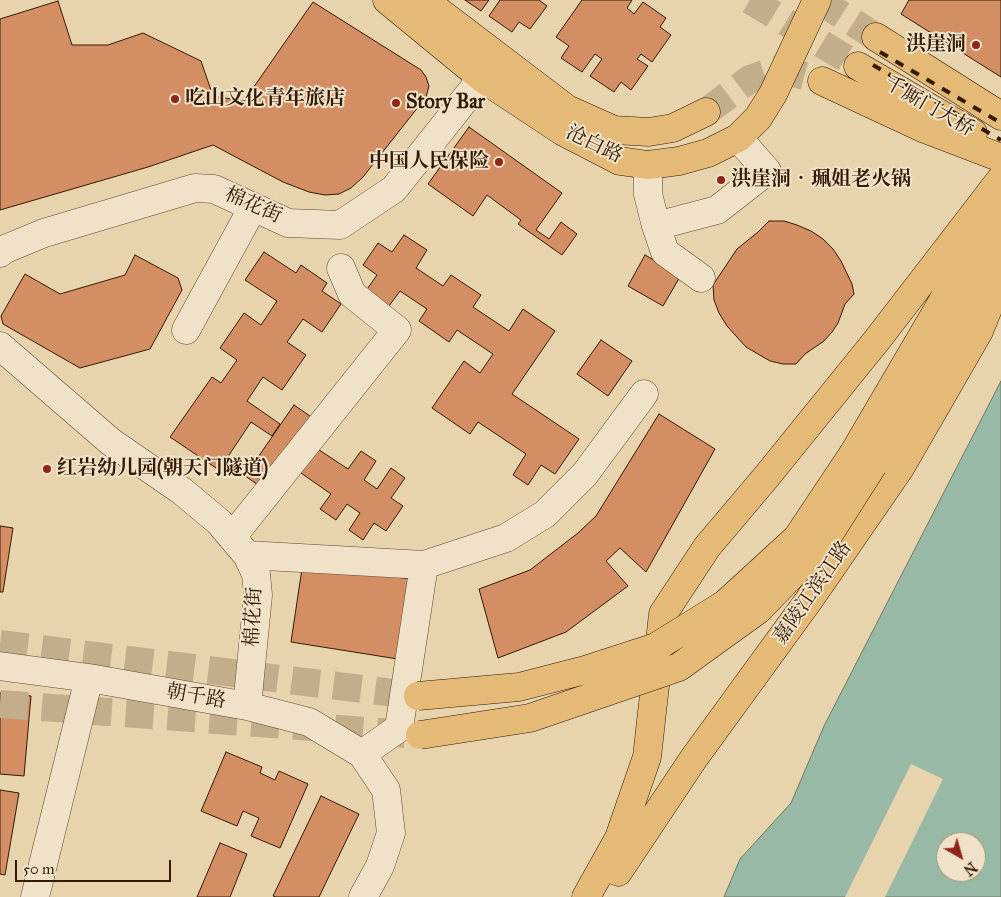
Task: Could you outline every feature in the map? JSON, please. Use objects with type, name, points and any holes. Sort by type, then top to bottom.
[{"type":"main road","name":"沧白路","points":[[387,0],[482,78],[562,131],[620,161],[648,165],[679,161],[708,153],[738,138],[758,118],[773,94],[817,0]]},
{"type":"main road","points":[[421,0],[433,7],[567,110],[614,130],[649,132],[673,128],[706,112]]},
{"type":"main road","name":"千厮门大桥","points":[[876,37],[1001,116]]},
{"type":"main road","name":"千厮门大桥","points":[[858,66],[1001,149]]},
{"type":"main road","points":[[822,81],[925,129],[1001,158]]},
{"type":"main road","points":[[586,897],[619,838],[647,757],[663,614],[707,547],[877,340],[1001,179]]},
{"type":"main road","points":[[418,696],[519,687],[585,670],[656,646],[725,604],[796,538],[853,454],[1001,202]]},
{"type":"main road","name":"嘉陵江滨江路","points":[[420,735],[530,718],[679,667],[758,610],[824,542],[873,465],[1001,242]]},
{"type":"main road","name":"嘉陵江滨江路","points":[[604,897],[621,867],[694,758],[809,600],[900,468],[979,331],[1001,276]]},
{"type":"main road","points":[[647,757],[664,772],[694,758]]},
{"type":"street","name":"棉花街","points":[[0,253],[3,250],[44,234],[195,188],[214,189],[288,223],[340,226],[394,189],[482,78]]},
{"type":"street","points":[[656,226],[717,210],[767,170],[748,152],[738,138]]},
{"type":"street","points":[[648,165],[648,194],[665,252],[701,278]]},
{"type":"street","points":[[186,330],[253,207]]},
{"type":"street","points":[[239,546],[397,330],[352,294],[341,268]]},
{"type":"street","name":"棉花街","points":[[0,346],[111,442],[182,491],[219,522],[239,546],[256,574],[258,595],[247,706]]},
{"type":"street","points":[[239,546],[424,565],[506,538],[545,514],[585,474],[644,394]]},
{"type":"street","points":[[362,754],[399,728],[424,565]]},
{"type":"street","name":"朝千路","points":[[0,666],[89,678],[247,706],[308,722],[362,754],[386,790],[390,833],[380,866],[363,897]]},
{"type":"street","points":[[35,897],[89,678]]},
{"type":"shaded area","points":[[1001,381],[1001,897],[724,897],[740,859],[791,803],[824,726]]},
{"type":"pier","points":[[911,764],[943,779],[885,897],[845,897]]},
{"type":"building","points":[[465,0],[489,0],[481,11]]},
{"type":"building","points":[[500,0],[539,0],[547,6],[530,29],[519,22],[512,32],[489,16]]},
{"type":"building","points":[[582,0],[632,0],[627,8],[634,14],[643,2],[666,18],[660,27],[671,35],[652,62],[641,54],[637,59],[648,66],[631,90],[621,82],[614,92],[590,76],[602,59],[595,54],[582,72],[561,58],[569,46],[556,37]]},
{"type":"building","name":"洪崖洞","points":[[909,0],[1001,0],[1001,77],[901,14]]},
{"type":"building","points":[[58,1],[72,45],[108,45],[143,33],[201,61],[213,96],[244,101],[313,2],[421,70],[429,86],[426,97],[363,177],[351,188],[339,194],[325,195],[309,192],[283,182],[213,145],[148,167],[0,210],[0,19]]},
{"type":"building","points":[[469,127],[562,193],[536,230],[549,239],[561,222],[577,234],[562,255],[518,224],[521,220],[487,195],[473,216],[428,184]]},
{"type":"building","points":[[769,221],[784,221],[797,225],[823,239],[841,261],[852,284],[854,294],[845,304],[838,323],[832,332],[796,364],[770,361],[746,347],[727,326],[714,300],[713,285],[737,249]]},
{"type":"building","points":[[404,235],[427,250],[416,268],[443,286],[451,275],[481,295],[473,307],[509,331],[523,309],[555,331],[512,394],[579,439],[555,474],[541,465],[528,485],[513,475],[526,454],[478,422],[470,434],[432,408],[464,361],[480,373],[493,354],[457,330],[449,342],[419,321],[427,309],[400,291],[386,310],[363,295],[377,275],[363,265],[378,243],[392,252]]},
{"type":"building","points":[[264,252],[296,273],[301,265],[327,283],[322,291],[341,304],[322,332],[303,319],[287,342],[306,355],[282,390],[263,377],[247,401],[280,424],[272,436],[251,422],[219,470],[170,437],[212,377],[221,383],[237,360],[220,348],[244,313],[261,325],[277,301],[245,280]]},
{"type":"building","points":[[135,255],[178,278],[182,290],[150,349],[80,368],[3,324],[1,316],[25,274],[60,294],[125,275]]},
{"type":"building","points":[[645,255],[681,275],[663,306],[628,286]]},
{"type":"building","points":[[601,340],[632,361],[608,396],[577,374]]},
{"type":"building","points":[[294,405],[320,423],[307,442],[348,469],[361,451],[376,461],[364,480],[377,489],[391,468],[405,478],[391,498],[403,506],[386,531],[374,523],[363,540],[349,530],[360,513],[347,504],[336,520],[320,509],[331,494],[291,466],[272,494],[245,476]]},
{"type":"building","points":[[659,414],[715,449],[646,572],[620,548],[606,561],[628,586],[566,632],[498,658],[479,589],[530,570],[578,533],[596,516]]},
{"type":"building","points":[[0,526],[13,528],[3,592],[0,592]]},
{"type":"building","points":[[303,562],[416,580],[404,660],[291,642]]},
{"type":"building","points":[[0,693],[31,696],[24,776],[0,774]]},
{"type":"building","points":[[226,752],[262,767],[260,773],[275,780],[279,771],[308,784],[280,848],[251,836],[259,818],[243,811],[237,826],[201,811]]},
{"type":"building","points":[[0,790],[19,793],[5,875],[0,874]]},
{"type":"building","points":[[321,796],[359,814],[319,897],[273,896]]},
{"type":"building","points":[[220,843],[247,854],[230,897],[197,897]]},
{"type":"tunnel","points":[[750,0],[858,66]]},
{"type":"tunnel","points":[[818,0],[876,37]]},
{"type":"tunnel","points":[[706,112],[750,79],[779,69],[822,81]]},
{"type":"tunnel","points":[[0,644],[418,696]]},
{"type":"tunnel","points":[[0,704],[407,734]]},
{"type":"railway","points":[[880,52],[1001,123]]},
{"type":"railway","points":[[873,65],[1001,140]]},
{"type":"place","name":"洪崖洞","points":[[976,45]]},
{"type":"place","name":"吃山文化青年旅店","points":[[175,99]]},
{"type":"place","name":"Story Bar","points":[[396,103]]},
{"type":"place","name":"中国人民保险","points":[[499,162]]},
{"type":"place","name":"洪崖洞‧珮姐老火锅","points":[[721,180]]},
{"type":"place","name":"红岩幼儿园(朝天门隧道)","points":[[47,469]]}]
